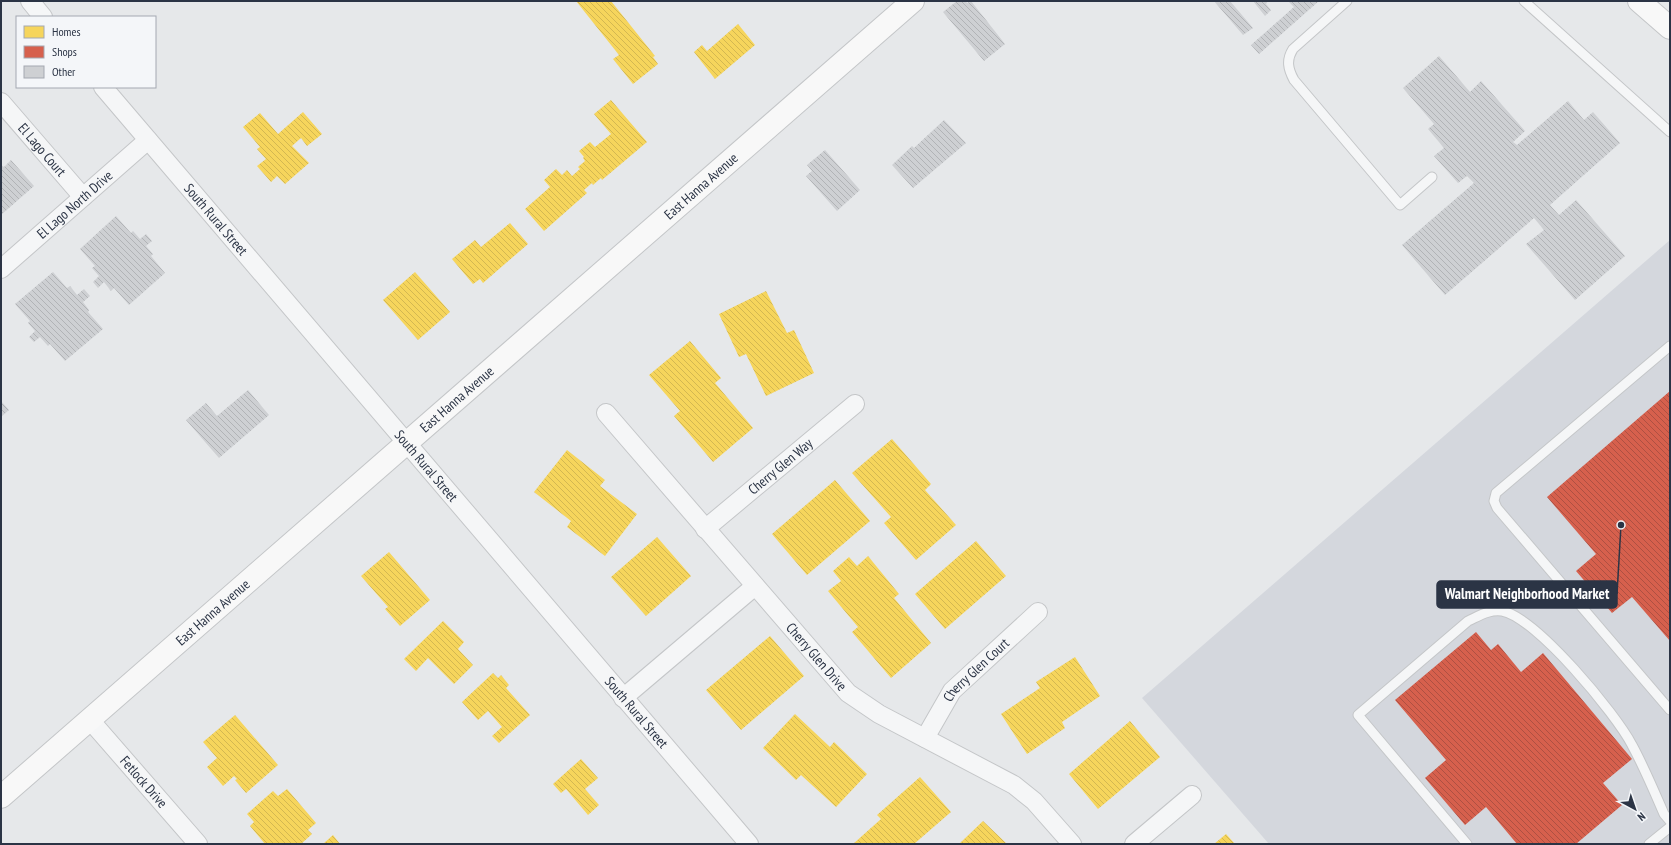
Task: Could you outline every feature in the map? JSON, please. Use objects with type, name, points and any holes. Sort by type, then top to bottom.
[{"type":"main road","name":"East Hanna Avenue","points":[[1,797],[913,1]]},
{"type":"main road","points":[[1639,1],[1670,28]]},
{"type":"street","points":[[30,1],[42,16]]},
{"type":"street","name":"South Rural Street","points":[[104,88],[749,844]]},
{"type":"street","name":"El Lago Court","points":[[1,102],[83,198]]},
{"type":"street","name":"El Lago North Drive","points":[[1,269],[148,140]]},
{"type":"street","name":"Cherry Glen Way","points":[[705,529],[855,404]]},
{"type":"street","name":"Cherry Glen Drive","points":[[606,413],[848,693],[869,709],[1014,785],[1034,801],[1072,844]]},
{"type":"street","points":[[623,698],[755,586]]},
{"type":"street","name":"Cherry Glen Court","points":[[925,738],[952,691],[1038,612]]},
{"type":"street","name":"Fetlock Drive","points":[[90,720],[198,844]]},
{"type":"street","points":[[1134,844],[1192,795]]},
{"type":"lane","points":[[1347,1],[1293,49],[1288,56],[1288,68],[1294,80],[1400,205],[1432,176]]},
{"type":"lane","points":[[1524,1],[1670,132]]},
{"type":"lane","points":[[1670,346],[1496,493],[1494,501],[1497,508],[1670,710]]},
{"type":"lane","points":[[1463,843],[1358,715],[1468,621],[1487,612],[1502,611],[1519,618],[1556,649],[1617,721],[1632,744],[1664,814],[1670,821]]},
{"type":"lane","points":[[1649,844],[1670,827]]},
{"type":"shaded area","points":[[1670,240],[1670,844],[1269,844],[1142,698]]},
{"type":"building: Homes","points":[[576,1],[611,1],[655,56],[653,57],[658,64],[633,84],[613,59],[619,55]]},
{"type":"building: Homes","points":[[738,24],[755,45],[715,79],[694,52],[702,45],[707,51]]},
{"type":"building: Homes","points":[[611,100],[647,142],[602,180],[601,178],[593,185],[592,183],[584,190],[587,193],[544,231],[525,209],[550,187],[544,180],[556,169],[562,175],[567,170],[572,176],[580,169],[578,167],[585,161],[583,158],[584,157],[579,151],[590,142],[595,147],[611,134],[594,114]]},
{"type":"building: Homes","points":[[303,112],[322,134],[307,146],[301,138],[292,146],[309,163],[285,184],[277,176],[271,182],[257,166],[266,159],[257,149],[260,147],[243,127],[260,113],[278,134]]},
{"type":"building: Homes","points":[[510,223],[528,244],[483,283],[480,279],[473,284],[452,259],[475,240],[481,247]]},
{"type":"building: Homes","points":[[415,272],[450,312],[418,340],[383,300]]},
{"type":"building: Homes","points":[[766,291],[787,333],[794,330],[814,373],[766,396],[746,354],[739,357],[719,314]]},
{"type":"building: Homes","points":[[690,341],[721,378],[715,383],[753,428],[713,462],[674,416],[680,411],[649,375]]},
{"type":"building: Homes","points":[[892,439],[931,484],[925,490],[956,525],[916,560],[884,523],[891,517],[852,473]]},
{"type":"building: Homes","points":[[567,450],[605,480],[600,486],[637,514],[605,556],[567,527],[571,521],[534,492]]},
{"type":"building: Homes","points":[[835,480],[870,521],[807,575],[772,534]]},
{"type":"building: Homes","points":[[657,537],[691,576],[646,616],[611,577]]},
{"type":"building: Homes","points":[[976,541],[1006,576],[945,629],[915,594]]},
{"type":"building: Homes","points":[[389,552],[430,600],[400,626],[385,609],[388,607],[361,576]]},
{"type":"building: Homes","points":[[868,556],[899,594],[894,598],[931,643],[891,678],[852,632],[858,627],[828,591],[841,581],[833,571],[849,557],[857,566]]},
{"type":"building: Homes","points":[[443,621],[464,642],[458,649],[473,665],[454,684],[428,658],[416,671],[404,659]]},
{"type":"building: Homes","points":[[770,636],[804,676],[741,730],[706,690]]},
{"type":"building: Homes","points":[[1075,657],[1100,696],[1062,722],[1065,728],[1027,754],[1001,714],[1040,688],[1036,682]]},
{"type":"building: Homes","points":[[493,673],[498,678],[501,675],[509,685],[506,688],[530,715],[499,743],[492,736],[502,727],[488,711],[478,720],[462,702]]},
{"type":"building: Homes","points":[[795,714],[830,747],[834,742],[867,774],[836,807],[801,775],[796,780],[763,748]]},
{"type":"building: Homes","points":[[235,715],[278,765],[246,793],[235,780],[237,779],[234,776],[223,786],[207,767],[217,758],[203,742]]},
{"type":"building: Homes","points":[[1130,721],[1160,757],[1098,809],[1069,774]]},
{"type":"building: Homes","points":[[581,759],[598,778],[585,789],[599,805],[588,815],[566,789],[561,793],[553,784]]},
{"type":"building: Homes","points":[[920,777],[951,812],[914,844],[853,844],[881,819],[877,815]]},
{"type":"building: Homes","points":[[287,789],[316,823],[308,830],[312,834],[301,844],[265,844],[250,826],[254,822],[247,814],[273,791],[278,796]]},
{"type":"building: Homes","points":[[983,821],[1007,844],[959,844]]},
{"type":"building: Homes","points":[[1226,834],[1235,844],[1214,844]]},
{"type":"building: Homes","points":[[333,835],[340,844],[323,844]]},
{"type":"building: Shops","points":[[1670,391],[1670,641],[1632,597],[1612,613],[1576,571],[1596,554],[1547,497]]},
{"type":"building: Shops","points":[[1476,632],[1491,650],[1498,644],[1521,672],[1543,653],[1632,759],[1603,783],[1622,805],[1576,844],[1517,844],[1486,807],[1465,825],[1425,778],[1446,760],[1395,700]]},
{"type":"building: Other","points":[[957,1],[966,1],[967,3],[971,1],[1005,44],[984,61],[943,12]]},
{"type":"building: Other","points":[[1214,1],[1230,1],[1253,28],[1243,35]]},
{"type":"building: Other","points":[[1253,1],[1268,1],[1266,4],[1271,10],[1265,16]]},
{"type":"building: Other","points":[[1288,1],[1319,1],[1259,54],[1251,45],[1294,7]]},
{"type":"building: Other","points":[[1439,56],[1470,92],[1481,81],[1525,131],[1513,142],[1517,145],[1568,101],[1584,120],[1593,112],[1620,143],[1550,205],[1559,215],[1576,200],[1625,256],[1575,300],[1526,244],[1544,230],[1534,218],[1445,295],[1402,245],[1474,183],[1467,176],[1458,183],[1434,156],[1444,148],[1428,129],[1434,124],[1403,88]]},
{"type":"building: Other","points":[[944,120],[966,143],[913,188],[892,165],[912,146],[914,148]]},
{"type":"building: Other","points":[[825,150],[860,190],[837,211],[806,176],[812,171],[807,165]]},
{"type":"building: Other","points":[[11,160],[34,186],[1,215],[1,165],[4,167]]},
{"type":"building: Other","points":[[116,216],[131,233],[133,231],[140,239],[146,234],[152,241],[146,246],[153,254],[151,256],[165,273],[129,305],[114,288],[111,291],[104,282],[98,288],[93,282],[99,276],[92,268],[95,266],[80,249]]},
{"type":"building: Other","points":[[53,272],[67,288],[70,286],[77,295],[84,289],[90,296],[83,302],[89,310],[88,312],[103,329],[65,361],[50,344],[48,346],[40,337],[34,342],[29,337],[35,331],[28,323],[30,321],[15,304]]},
{"type":"building: Other","points":[[248,390],[269,415],[219,458],[186,420],[206,403],[217,416]]},
{"type":"building: Other","points":[[1,401],[9,410],[1,417]]},
{"type":"place","name":"Walmart Neighborhood Market","points":[[1621,525]]}]
